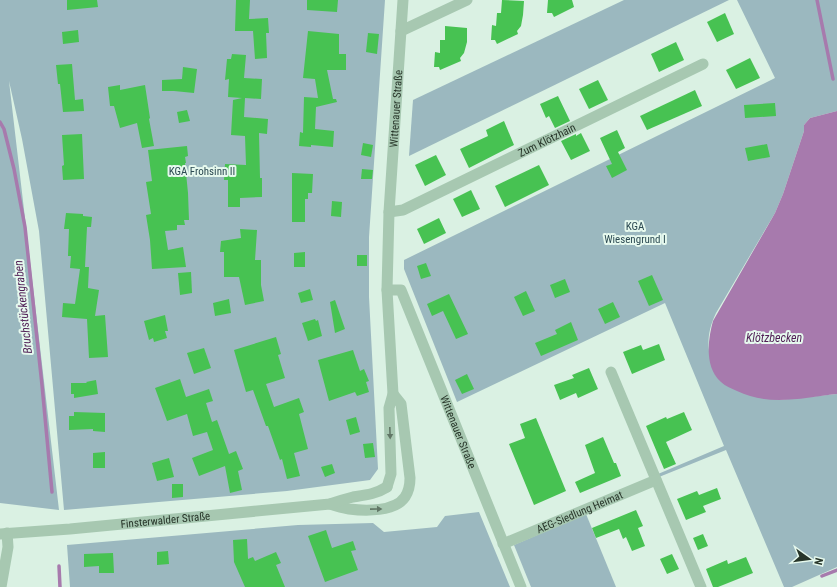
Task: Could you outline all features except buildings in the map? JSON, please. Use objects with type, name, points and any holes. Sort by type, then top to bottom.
[{"type":"street","name":"Wittenauer Straße","points":[[387,487],[391,474],[389,408],[393,394],[387,290],[389,212],[403,0]]},
{"type":"street","points":[[401,31],[467,0]]},
{"type":"street","name":"Zum Klötzhain","points":[[389,212],[403,210],[703,64]]},
{"type":"street","name":"Wittenauer Straße","points":[[387,290],[401,290],[521,587]]},
{"type":"street","points":[[611,372],[701,587]]},
{"type":"street","name":"Wittenauer Straße","points":[[393,394],[401,404],[410,478],[409,488],[405,497]]},
{"type":"street","name":"AEG-Siedlung Heimat","points":[[503,544],[656,480]]},
{"type":"street","points":[[387,487],[405,497]]},
{"type":"street","name":"Finsterwalder Straße","points":[[3,534],[330,504],[351,497],[380,492],[387,487]]},
{"type":"street","name":"Finsterwalder Straße","points":[[330,504],[348,509],[383,509],[395,506],[405,497]]},
{"type":"street","points":[[1,587],[8,547],[3,534]]},
{"type":"green space","name":"KGA Frohsinn II","points":[[0,0],[385,0],[369,237],[369,297],[378,469],[370,480],[287,491],[64,510],[39,231],[22,139],[9,81],[59,510],[0,503]]},
{"type":"green space","points":[[624,0],[729,0],[409,156],[413,100]]},
{"type":"green space","name":"KGA Wiesengrund I","points":[[737,0],[837,0],[837,111],[810,118],[804,125],[804,131],[783,194],[775,213],[716,313],[712,321],[708,344],[716,376],[779,400],[837,394],[837,567],[792,587],[784,587],[726,450],[659,477],[658,474],[724,446],[665,303],[457,402],[404,269],[404,260],[775,78]]},
{"type":"green space","points":[[479,512],[510,587],[70,587],[67,545],[298,525],[373,523],[384,532],[437,527],[445,516]]},
{"type":"green space","points":[[586,514],[616,587],[531,587],[514,545]]},
{"type":"water","name":"Klötzbecken","points":[[837,111],[837,394],[801,399],[779,400],[763,399],[747,395],[730,388],[723,383],[712,369],[709,344],[713,321],[775,213],[783,194],[804,131],[804,125],[810,118]]},
{"type":"waterway","points":[[817,0],[833,79]]},
{"type":"waterway","name":"Bruchstückengraben","points":[[0,122],[4,129],[14,169],[25,227],[52,492]]},
{"type":"waterway","name":"Bruchstückengraben","points":[[59,566],[60,587]]},
{"type":"waterway","points":[[822,576],[837,570]]}]
